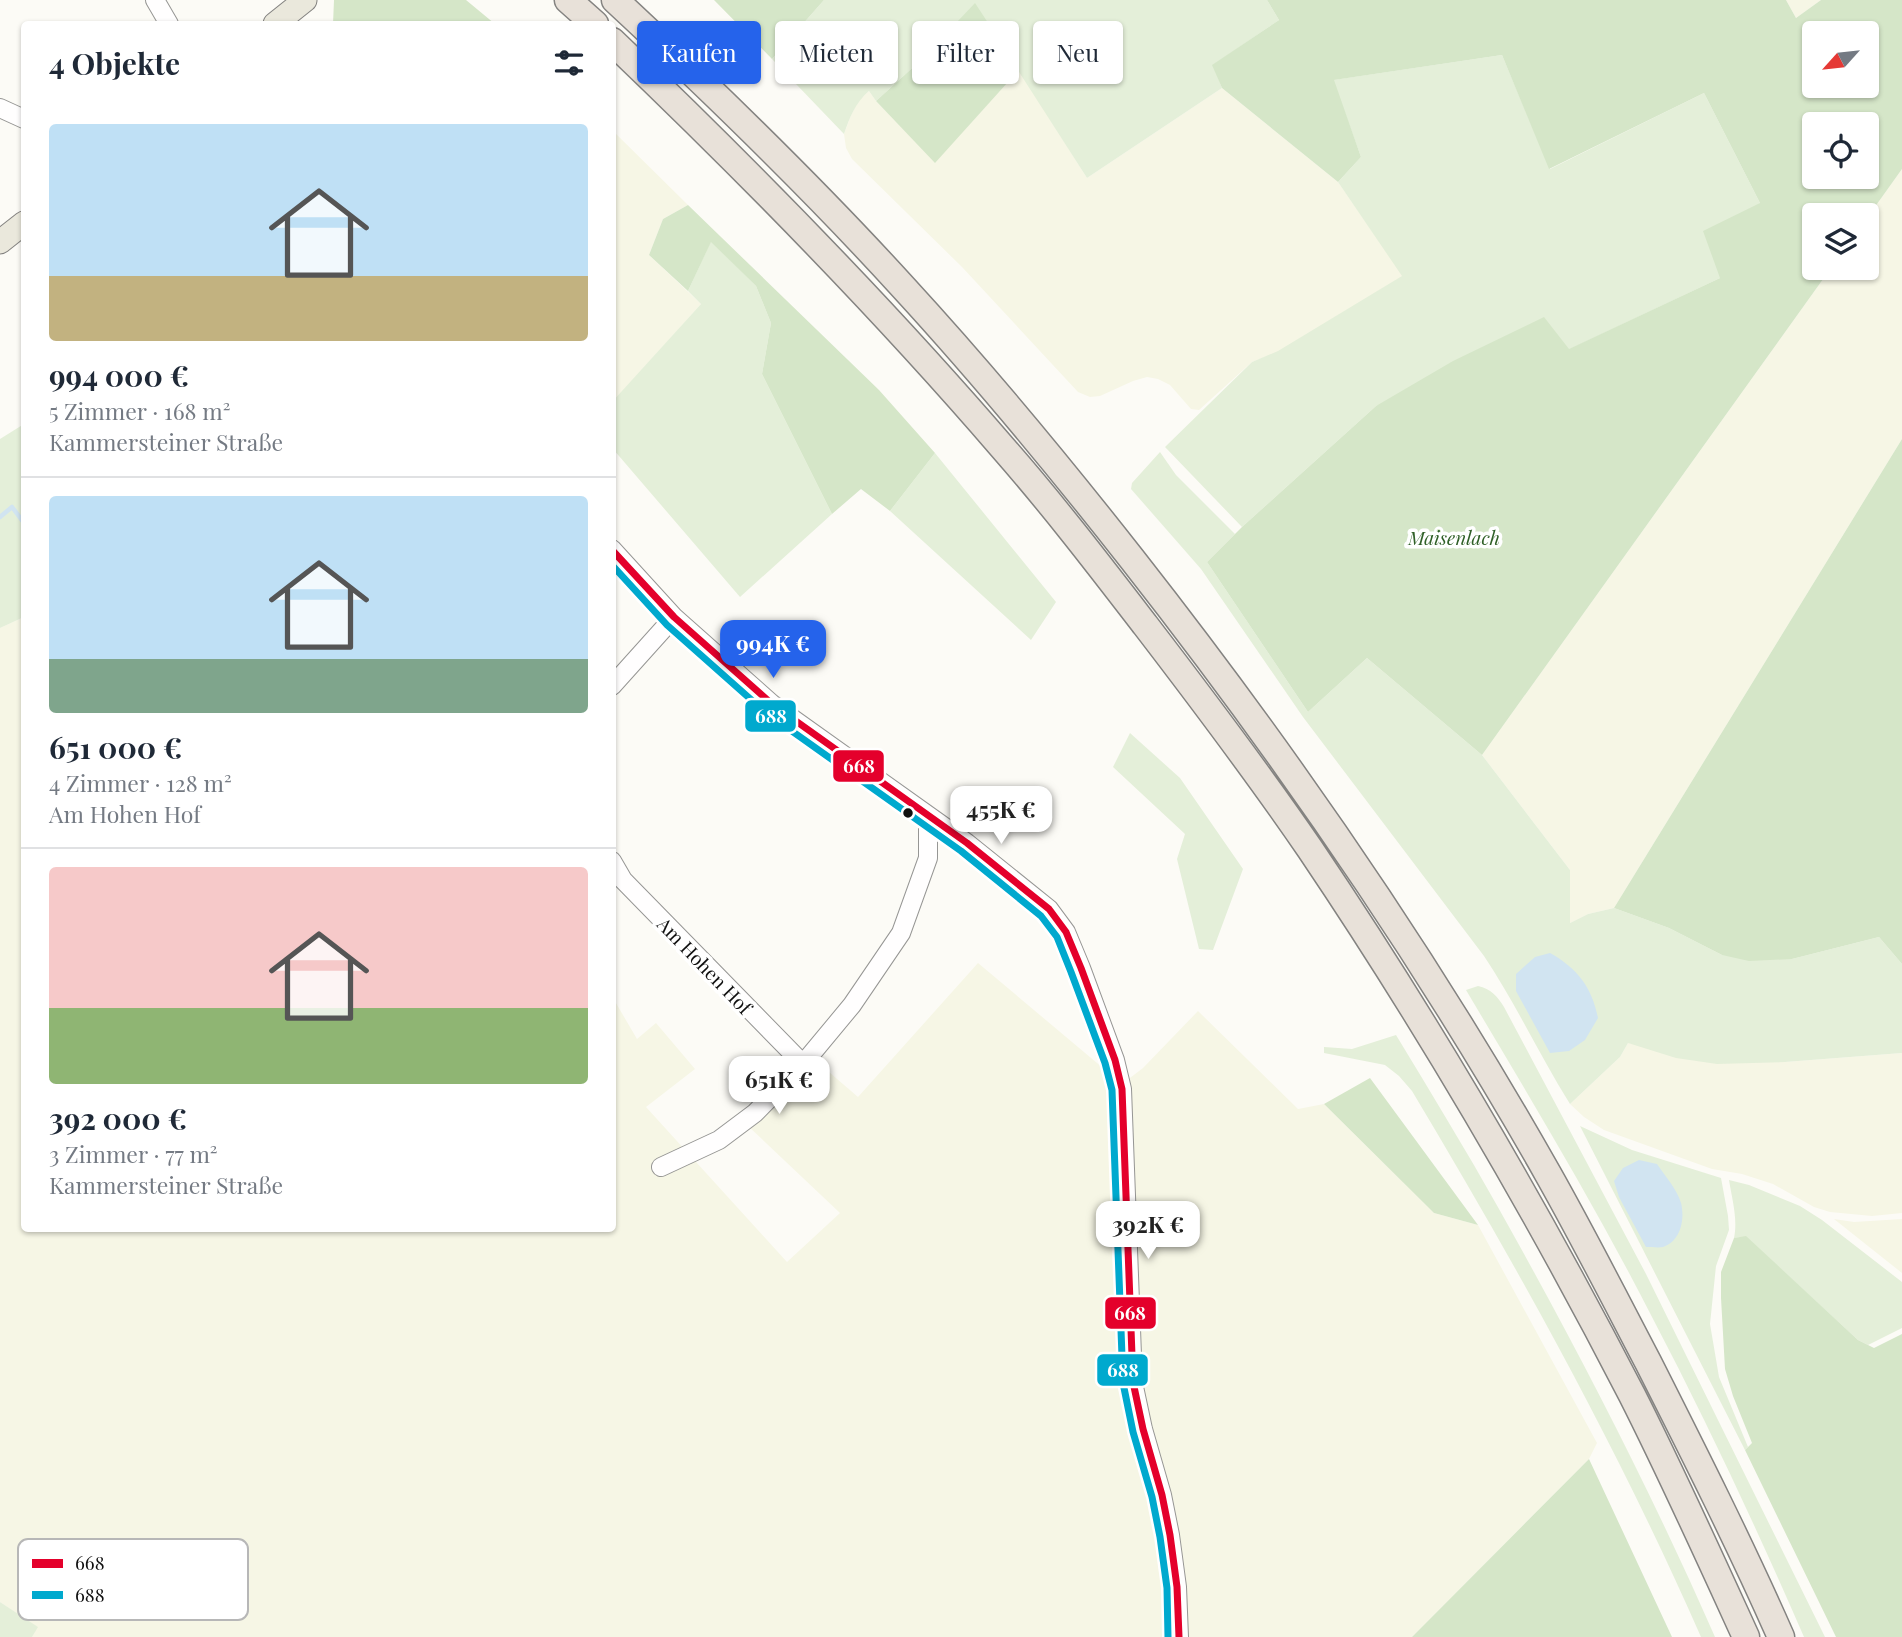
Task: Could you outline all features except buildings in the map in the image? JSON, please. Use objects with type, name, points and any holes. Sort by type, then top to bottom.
[{"type":"highway","points":[[568,0],[592,21]]},
{"type":"highway","points":[[615,0],[760,140],[903,287],[1077,490],[1246,707],[1400,930],[1546,1171],[1680,1425],[1781,1637]]},
{"type":"highway","points":[[616,45],[711,135],[882,311],[1005,449],[1080,541],[1243,754],[1377,953],[1516,1181],[1634,1400],[1746,1637]]},
{"type":"main road","points":[[279,21],[305,0]]},
{"type":"main road","points":[[0,242],[21,225]]},
{"type":"street","points":[[155,0],[167,21]]},
{"type":"street","points":[[0,108],[21,118]]},
{"type":"street","points":[[616,553],[674,617],[772,704],[967,843],[1048,909],[1066,932],[1094,1001],[1115,1060],[1122,1089],[1133,1382],[1170,1535],[1177,1587],[1179,1637]]},
{"type":"street","points":[[616,682],[674,617]]},
{"type":"street","points":[[661,1167],[719,1140],[755,1113],[803,1064],[852,1005],[901,933],[928,858],[928,816]]},
{"type":"street","name":"Am Hohen Hof","points":[[616,867],[624,880],[803,1064]]},
{"type":"green space","points":[[334,0],[466,0],[491,21],[333,21]]},
{"type":"green space","points":[[714,0],[824,0],[805,21],[775,21],[775,56],[772,59],[761,48],[761,21],[735,21]]},
{"type":"green space","points":[[824,0],[1267,0],[1279,20],[1213,65],[1222,88],[1087,178],[1019,72],[1019,21],[912,21],[912,68],[898,81],[898,21],[805,21]]},
{"type":"green space","name":"Maisenlach","points":[[1267,0],[1786,0],[1796,18],[1821,0],[1902,0],[1902,169],[1878,203],[1802,203],[1802,280],[1822,280],[1482,755],[1367,658],[1308,712],[1207,562],[1376,406],[1453,361],[1544,317],[1569,349],[1720,278],[1703,231],[1760,203],[1704,93],[1549,169],[1502,55],[1334,80],[1361,157],[1338,182],[1222,88],[1212,65],[1279,20]]},
{"type":"green space","points":[[1786,0],[1821,0],[1796,18]]},
{"type":"green space","points":[[975,3],[987,21],[958,21]]},
{"type":"green space","points":[[1502,55],[1550,169],[1704,93],[1760,203],[1720,278],[1568,350],[1376,406],[1242,527],[1165,447],[1252,362],[1278,351],[1402,276],[1338,182],[1361,157],[1333,80]]},
{"type":"green space","points":[[912,68],[912,84],[1006,84],[935,163],[876,101],[898,84]]},
{"type":"green space","points":[[1019,70],[1087,178],[1222,88],[1338,182],[1403,276],[1278,352],[1252,362],[1199,410],[1191,409],[1170,385],[1147,377],[1100,396],[1090,397],[1078,392],[962,267],[852,159],[846,148],[844,134],[859,100],[869,91],[935,162],[1006,84],[1019,84]]},
{"type":"green space","points":[[796,84],[895,84],[876,101],[869,91],[857,105],[844,134]]},
{"type":"green space","points":[[616,134],[688,205],[663,219],[649,255],[701,304],[616,399]]},
{"type":"green space","points":[[1902,169],[1902,439],[1614,908],[1588,914],[1570,923],[1570,870],[1482,755],[1822,280],[1879,280],[1878,203]]},
{"type":"green space","points":[[688,205],[879,390],[935,453],[890,511],[861,489],[832,514],[762,374],[771,323],[756,286],[711,242],[688,291],[649,255],[663,219]]},
{"type":"green space","points":[[711,241],[756,286],[771,323],[762,374],[832,514],[740,597],[616,452],[616,398],[701,304],[688,291]]},
{"type":"green space","points":[[21,426],[21,618],[0,628],[0,439]]},
{"type":"green space","points":[[1902,439],[1902,964],[1879,937],[1792,959],[1749,961],[1722,955],[1669,928],[1614,908]]},
{"type":"green space","points":[[1160,452],[1176,475],[1235,534],[1207,562],[1308,712],[1367,658],[1482,755],[1570,870],[1570,923],[1588,914],[1614,908],[1669,928],[1722,955],[1792,959],[1879,937],[1902,964],[1902,1053],[1717,1064],[1676,1058],[1628,1043],[1620,1057],[1570,1104],[1484,956],[1303,717],[1201,569],[1131,489],[1132,483]]},
{"type":"green space","points":[[935,453],[1056,602],[1031,640],[890,511]]},
{"type":"green space","points":[[21,618],[21,1232],[616,1232],[616,1003],[637,1039],[656,1023],[695,1069],[646,1107],[787,1262],[840,1213],[747,1125],[822,1066],[858,1097],[978,963],[1122,1084],[1143,1068],[1198,1011],[1298,1109],[1324,1104],[1434,1213],[1478,1225],[1597,1443],[1589,1459],[1412,1637],[32,1637],[37,1627],[27,1620],[248,1620],[248,1539],[18,1539],[18,1614],[0,1602],[0,628]]},
{"type":"green space","points":[[1130,733],[1180,778],[1243,869],[1213,950],[1199,949],[1177,859],[1185,834],[1113,767]]},
{"type":"green space","points":[[1478,986],[1493,993],[1504,1007],[1646,1274],[1825,1637],[1804,1637],[1712,1436],[1630,1275],[1562,1152],[1466,990]]},
{"type":"green space","points":[[1396,1035],[1487,1187],[1557,1314],[1639,1474],[1715,1637],[1701,1637],[1601,1428],[1490,1224],[1412,1091],[1385,1065],[1324,1053],[1324,1047],[1352,1049]]},
{"type":"green space","points":[[1628,1043],[1785,1062],[1902,1053],[1902,1213],[1872,1216],[1830,1212],[1814,1207],[1773,1184],[1742,1174],[1712,1169],[1604,1130],[1570,1104],[1620,1057]]},
{"type":"green space","points":[[1370,1078],[1478,1225],[1434,1213],[1324,1104]]},
{"type":"green space","points":[[1580,1126],[1632,1150],[1721,1178],[1729,1230],[1716,1266],[1710,1324],[1719,1377],[1748,1447],[1745,1450]]},
{"type":"green space","points":[[1729,1180],[1749,1185],[1800,1206],[1902,1282],[1902,1328],[1868,1345],[1858,1340],[1746,1237],[1734,1238],[1735,1216]]},
{"type":"green space","points":[[1834,1219],[1854,1222],[1902,1219],[1902,1273]]},
{"type":"green space","points":[[1746,1236],[1858,1340],[1874,1348],[1902,1334],[1902,1637],[1836,1637],[1745,1450],[1752,1443],[1725,1369],[1721,1272],[1734,1238]]},
{"type":"green space","points":[[1589,1459],[1672,1637],[1412,1637]]},
{"type":"green space","points":[[0,1602],[18,1614],[18,1620],[27,1620],[38,1627],[32,1637],[0,1637]]},
{"type":"water","points":[[1550,953],[1582,979],[1592,997],[1598,1018],[1585,1040],[1569,1051],[1550,1053],[1516,991],[1516,974],[1535,957]]},
{"type":"water","points":[[1639,1160],[1657,1164],[1681,1203],[1682,1216],[1678,1235],[1663,1247],[1646,1247],[1619,1197],[1614,1181],[1623,1168]]},
{"type":"waterway","points":[[0,517],[12,507],[21,519]]},
{"type":"transit line","name":"668","points":[[616,554],[674,617],[772,704],[967,843],[1049,909],[1066,932],[1115,1060],[1122,1089],[1133,1382],[1170,1535],[1177,1587],[1179,1637]]},
{"type":"transit line","name":"688","points":[[616,569],[667,625],[765,712],[961,851],[1041,916],[1057,937],[1105,1063],[1112,1090],[1123,1383],[1160,1537],[1167,1588],[1168,1637]]}]
